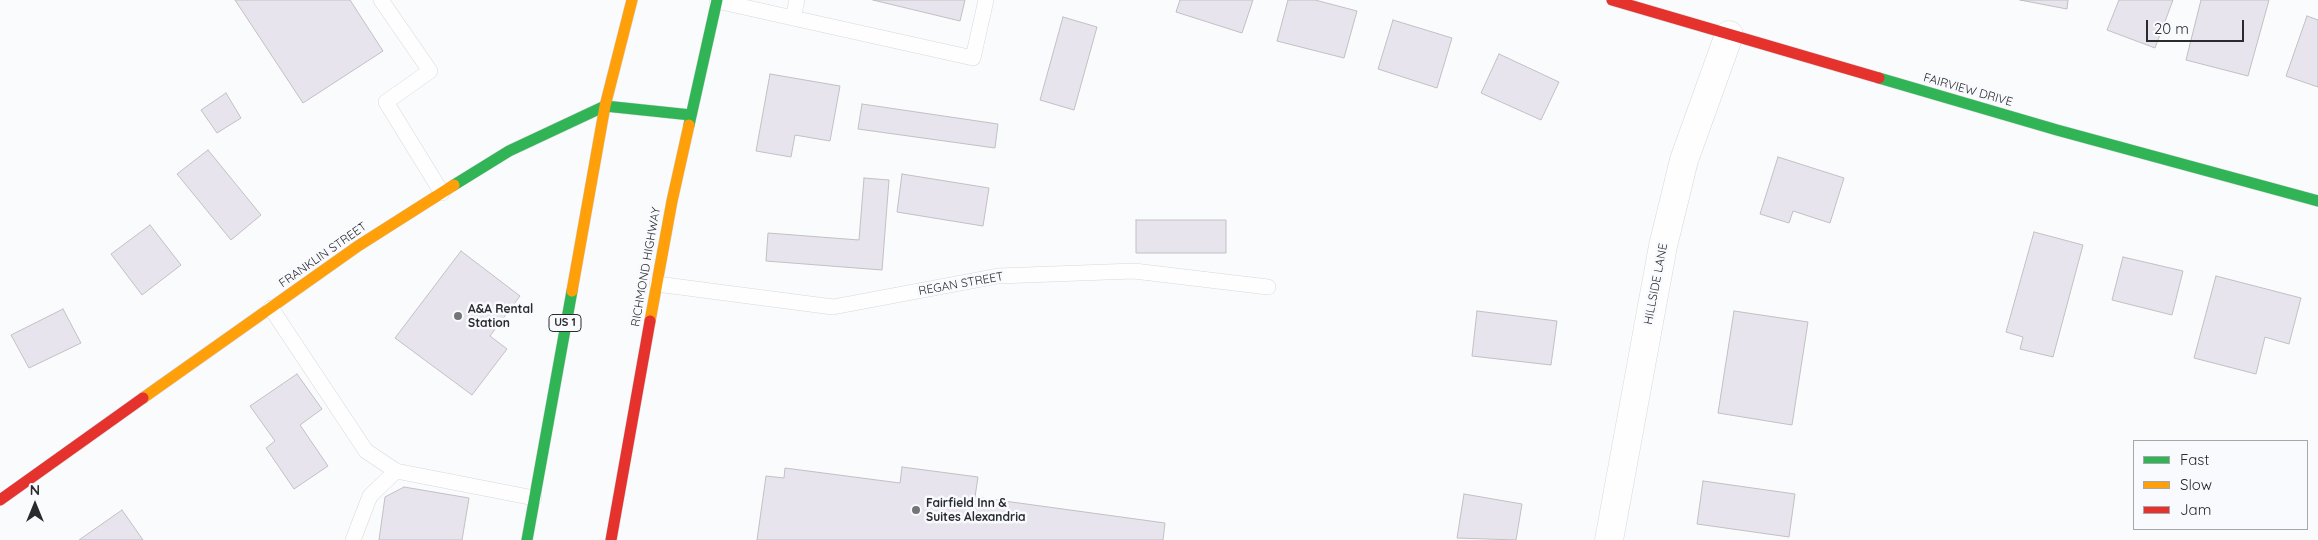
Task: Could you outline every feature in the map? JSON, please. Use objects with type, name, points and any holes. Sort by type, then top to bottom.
[{"type":"main road","name":"US 1","points":[[527,540],[605,106],[632,0]]},
{"type":"main road","name":"RICHMOND HIGHWAY","points":[[611,540],[672,201],[717,0]]},
{"type":"main road","name":"FAIRVIEW DRIVE","points":[[1612,0],[2057,130],[2318,201]]},
{"type":"main road","name":"FRANKLIN STREET","points":[[0,500],[358,246],[509,151],[605,106]]},
{"type":"main road","points":[[605,106],[691,115]]},
{"type":"street","name":"HILLSIDE LANE","points":[[1609,540],[1663,246],[1684,160],[1729,35]]},
{"type":"lane","points":[[381,0],[430,71],[386,102],[442,193]]},
{"type":"lane","points":[[717,0],[973,58],[986,0]]},
{"type":"lane","points":[[793,18],[797,0]]},
{"type":"lane","name":"REGAN STREET","points":[[657,284],[833,307],[998,276],[1134,271],[1268,287]]},
{"type":"lane","points":[[271,308],[366,451],[396,471],[534,498]]},
{"type":"lane","points":[[353,540],[370,496],[396,471]]},
{"type":"building","points":[[235,0],[350,0],[383,51],[303,103]]},
{"type":"building","points":[[873,0],[965,0],[960,21]]},
{"type":"building","points":[[1180,0],[1253,0],[1242,33],[1176,12]]},
{"type":"building","points":[[1288,0],[1315,0],[1357,11],[1344,58],[1277,41]]},
{"type":"building","points":[[2020,0],[2068,0],[2067,9]]},
{"type":"building","points":[[2119,0],[2173,0],[2155,48],[2107,30]]},
{"type":"building","points":[[2201,0],[2269,0],[2248,76],[2186,60]]},
{"type":"building","points":[[2307,16],[2318,20],[2318,87],[2286,76]]},
{"type":"building","points":[[1063,17],[1097,27],[1074,110],[1040,100]]},
{"type":"building","points":[[1393,20],[1452,38],[1437,88],[1378,69]]},
{"type":"building","points":[[1499,54],[1559,82],[1541,120],[1481,93]]},
{"type":"building","points":[[770,74],[840,86],[830,141],[795,135],[791,157],[756,151]]},
{"type":"building","points":[[226,93],[241,118],[217,133],[201,110]]},
{"type":"building","points":[[862,104],[998,124],[995,148],[858,129]]},
{"type":"building","points":[[208,150],[261,215],[231,240],[177,174]]},
{"type":"building","points":[[1778,157],[1844,178],[1830,223],[1793,211],[1789,223],[1760,214]]},
{"type":"building","points":[[902,174],[989,188],[983,226],[897,212]]},
{"type":"building","points":[[864,178],[889,180],[882,270],[766,261],[768,233],[859,240]]},
{"type":"building","points":[[1136,220],[1226,220],[1226,253],[1136,253]]},
{"type":"building","points":[[150,225],[181,265],[142,295],[111,254]]},
{"type":"building","points":[[2034,232],[2083,245],[2053,357],[2020,349],[2023,337],[2006,332]]},
{"type":"building","name":"A&A Rental Station","points":[[461,251],[520,296],[490,336],[507,349],[472,395],[395,338]]},
{"type":"building","points":[[2123,257],[2183,271],[2172,315],[2112,300]]},
{"type":"building","points":[[2216,276],[2301,298],[2289,344],[2265,337],[2256,374],[2194,358]]},
{"type":"building","points":[[63,309],[81,343],[29,368],[11,335]]},
{"type":"building","points":[[1477,311],[1557,321],[1551,365],[1472,356]]},
{"type":"building","points":[[1734,311],[1808,322],[1792,425],[1718,413]]},
{"type":"building","points":[[297,374],[322,409],[300,425],[328,466],[294,489],[266,448],[275,441],[250,406]]},
{"type":"building","name":"Fairfield Inn & Suites Alexandria","points":[[902,467],[978,477],[975,497],[1165,523],[1163,540],[757,540],[766,476],[784,478],[785,468],[900,483]]},
{"type":"building","points":[[1703,481],[1795,494],[1789,537],[1697,524]]},
{"type":"building","points":[[404,487],[469,498],[462,540],[379,540],[385,497]]},
{"type":"building","points":[[1464,494],[1522,504],[1516,540],[1457,538]]},
{"type":"building","points":[[122,510],[143,540],[79,540]]},
{"type":"traffic: fast","points":[[689,125],[717,0]]},
{"type":"traffic: fast","points":[[1879,78],[2057,130],[2318,201]]},
{"type":"traffic: fast","points":[[454,185],[509,151],[605,106],[691,115]]},
{"type":"traffic: fast","points":[[527,540],[572,291]]},
{"type":"traffic: slow","points":[[572,291],[605,106],[632,0]]},
{"type":"traffic: slow","points":[[650,321],[672,201],[689,125]]},
{"type":"traffic: slow","points":[[143,398],[358,246],[454,185]]},
{"type":"traffic: jam","points":[[1612,0],[1879,78]]},
{"type":"traffic: jam","points":[[611,540],[650,321]]},
{"type":"traffic: jam","points":[[0,500],[143,398]]},
{"type":"place","name":"A&A Rental Station","points":[[458,316]]},
{"type":"place","name":"Fairfield Inn & Suites Alexandria","points":[[916,510]]}]
